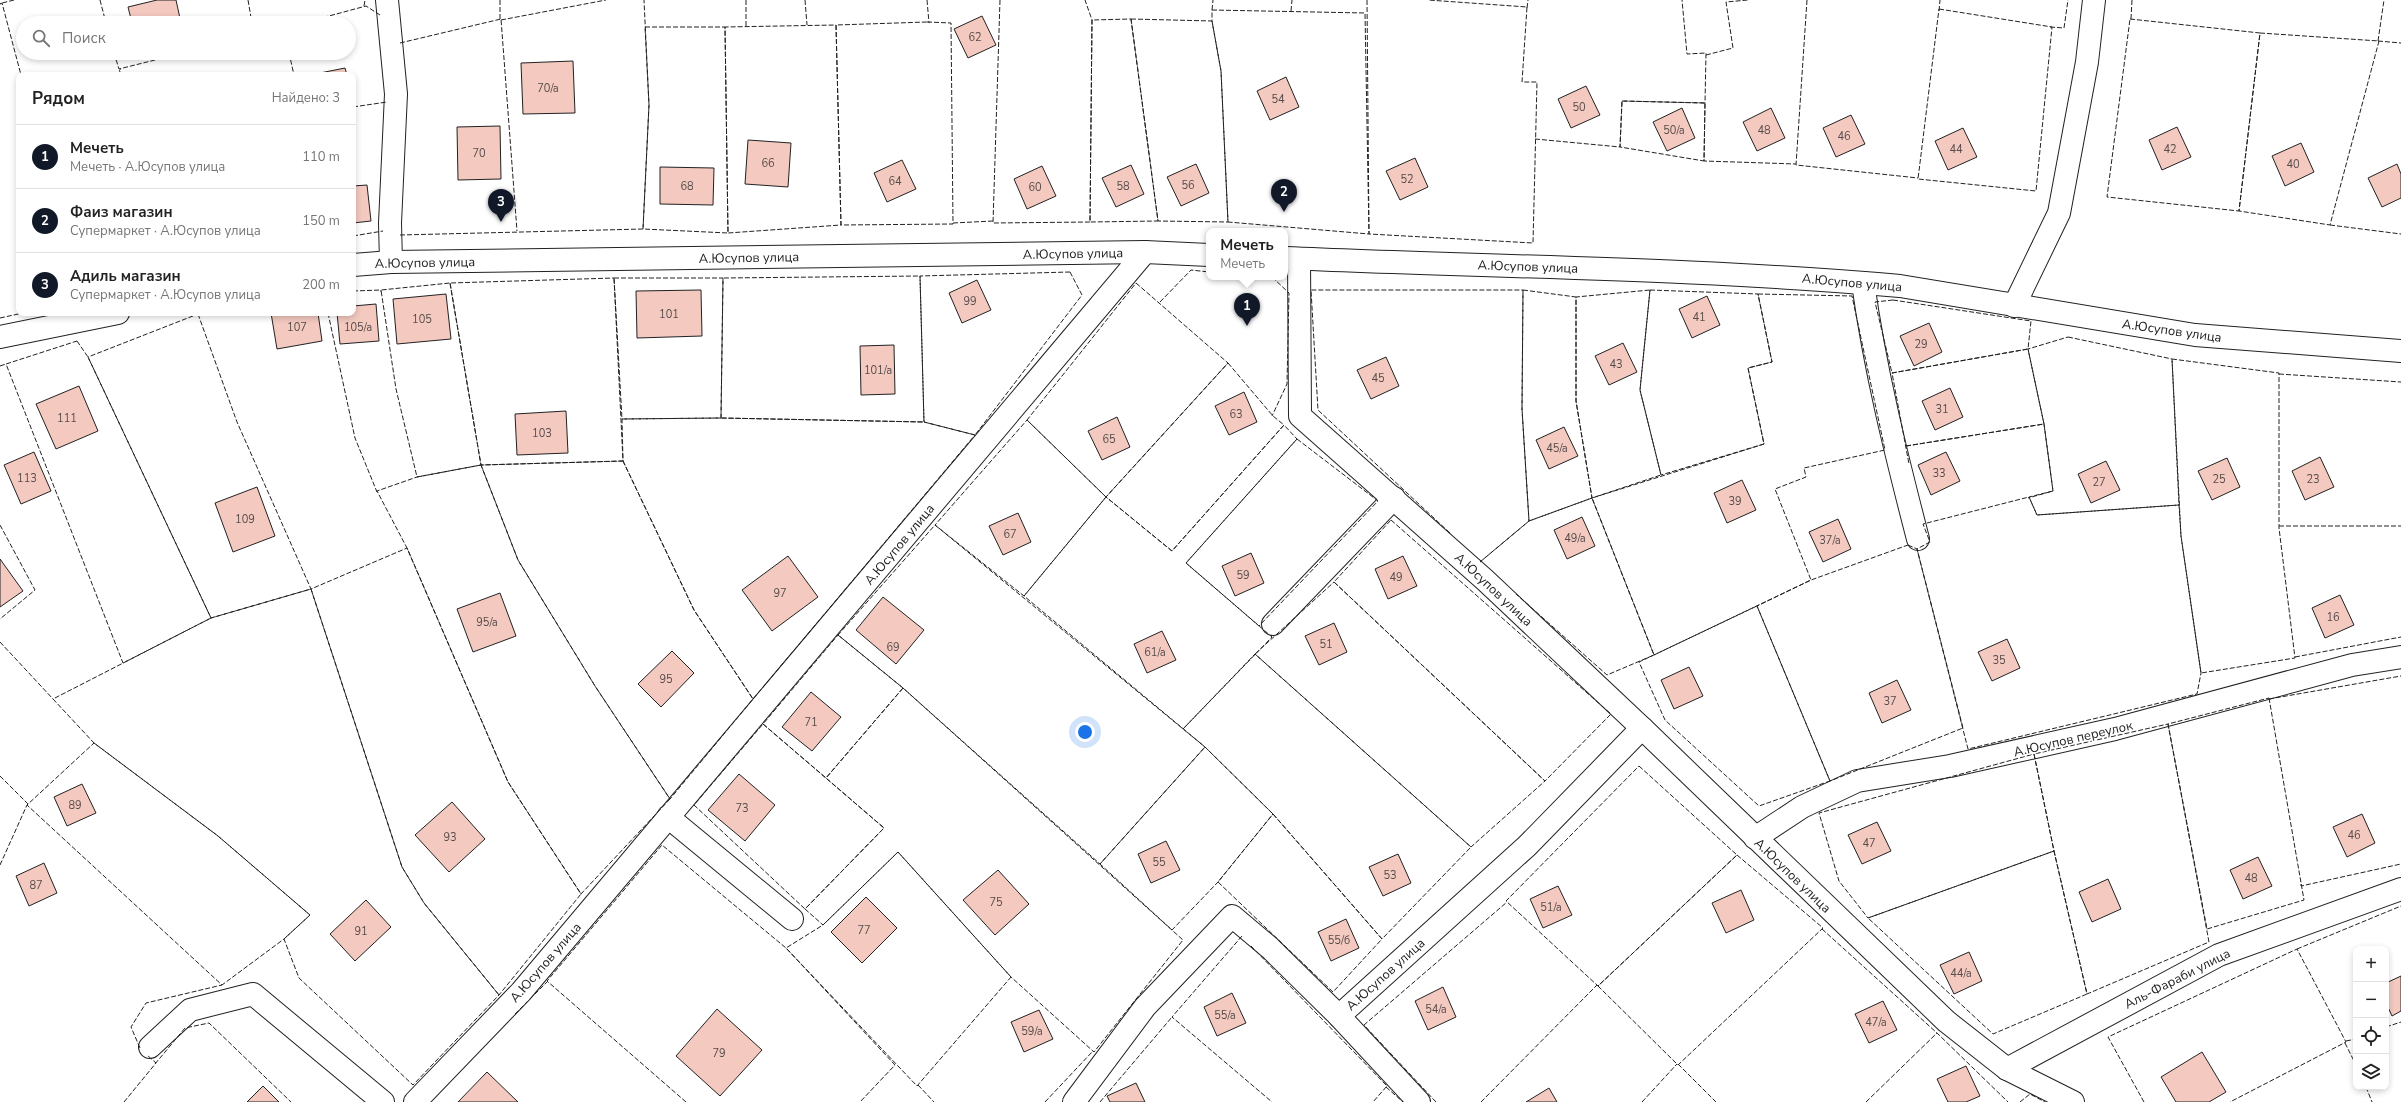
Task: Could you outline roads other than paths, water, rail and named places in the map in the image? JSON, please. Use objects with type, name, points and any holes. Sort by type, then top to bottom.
[{"type":"street","points":[[387,0],[396,94],[390,223],[391,262]]},
{"type":"street","points":[[2014,306],[2059,213],[2087,62],[2094,0]]},
{"type":"street","name":"А.Юсупов улица","points":[[416,1102],[521,992],[1144,252]]},
{"type":"street","name":"А.Юсупов улица","points":[[356,264],[391,262],[1144,252],[1206,255]]},
{"type":"street","name":"А.Юсупов улица","points":[[2007,1069],[1946,1021],[1642,728],[1485,580],[1300,416],[1292,258],[1765,275],[1900,286],[2195,335],[2401,351]]},
{"type":"street","points":[[1863,283],[1888,426],[1918,539]]},
{"type":"street","points":[[0,337],[103,316]]},
{"type":"street","points":[[1273,624],[1394,498]]},
{"type":"street","name":"А.Юсупов переулок","points":[[1755,838],[1802,807],[1857,781],[1950,766],[2115,729],[2352,665],[2401,657]]},
{"type":"street","name":"А.Юсупов улица","points":[[1075,1102],[1145,1007],[1232,916],[1270,948],[1339,1016],[1527,846],[1642,728]]},
{"type":"street","points":[[668,817],[792,919]]},
{"type":"street","name":"Аль-Фараби улица","points":[[2007,1069],[2219,955],[2401,889]]},
{"type":"street","points":[[150,1047],[190,1010],[253,994],[383,1102]]},
{"type":"street","points":[[1339,1016],[1419,1102]]},
{"type":"street","points":[[2007,1069],[2073,1102]]},
{"type":"place","name":"Фаиз магазин","points":[[1284,212]]},
{"type":"place","name":"Адиль магазин","points":[[501,222]]},
{"type":"place","name":"Мечеть","points":[[1247,326]]}]
